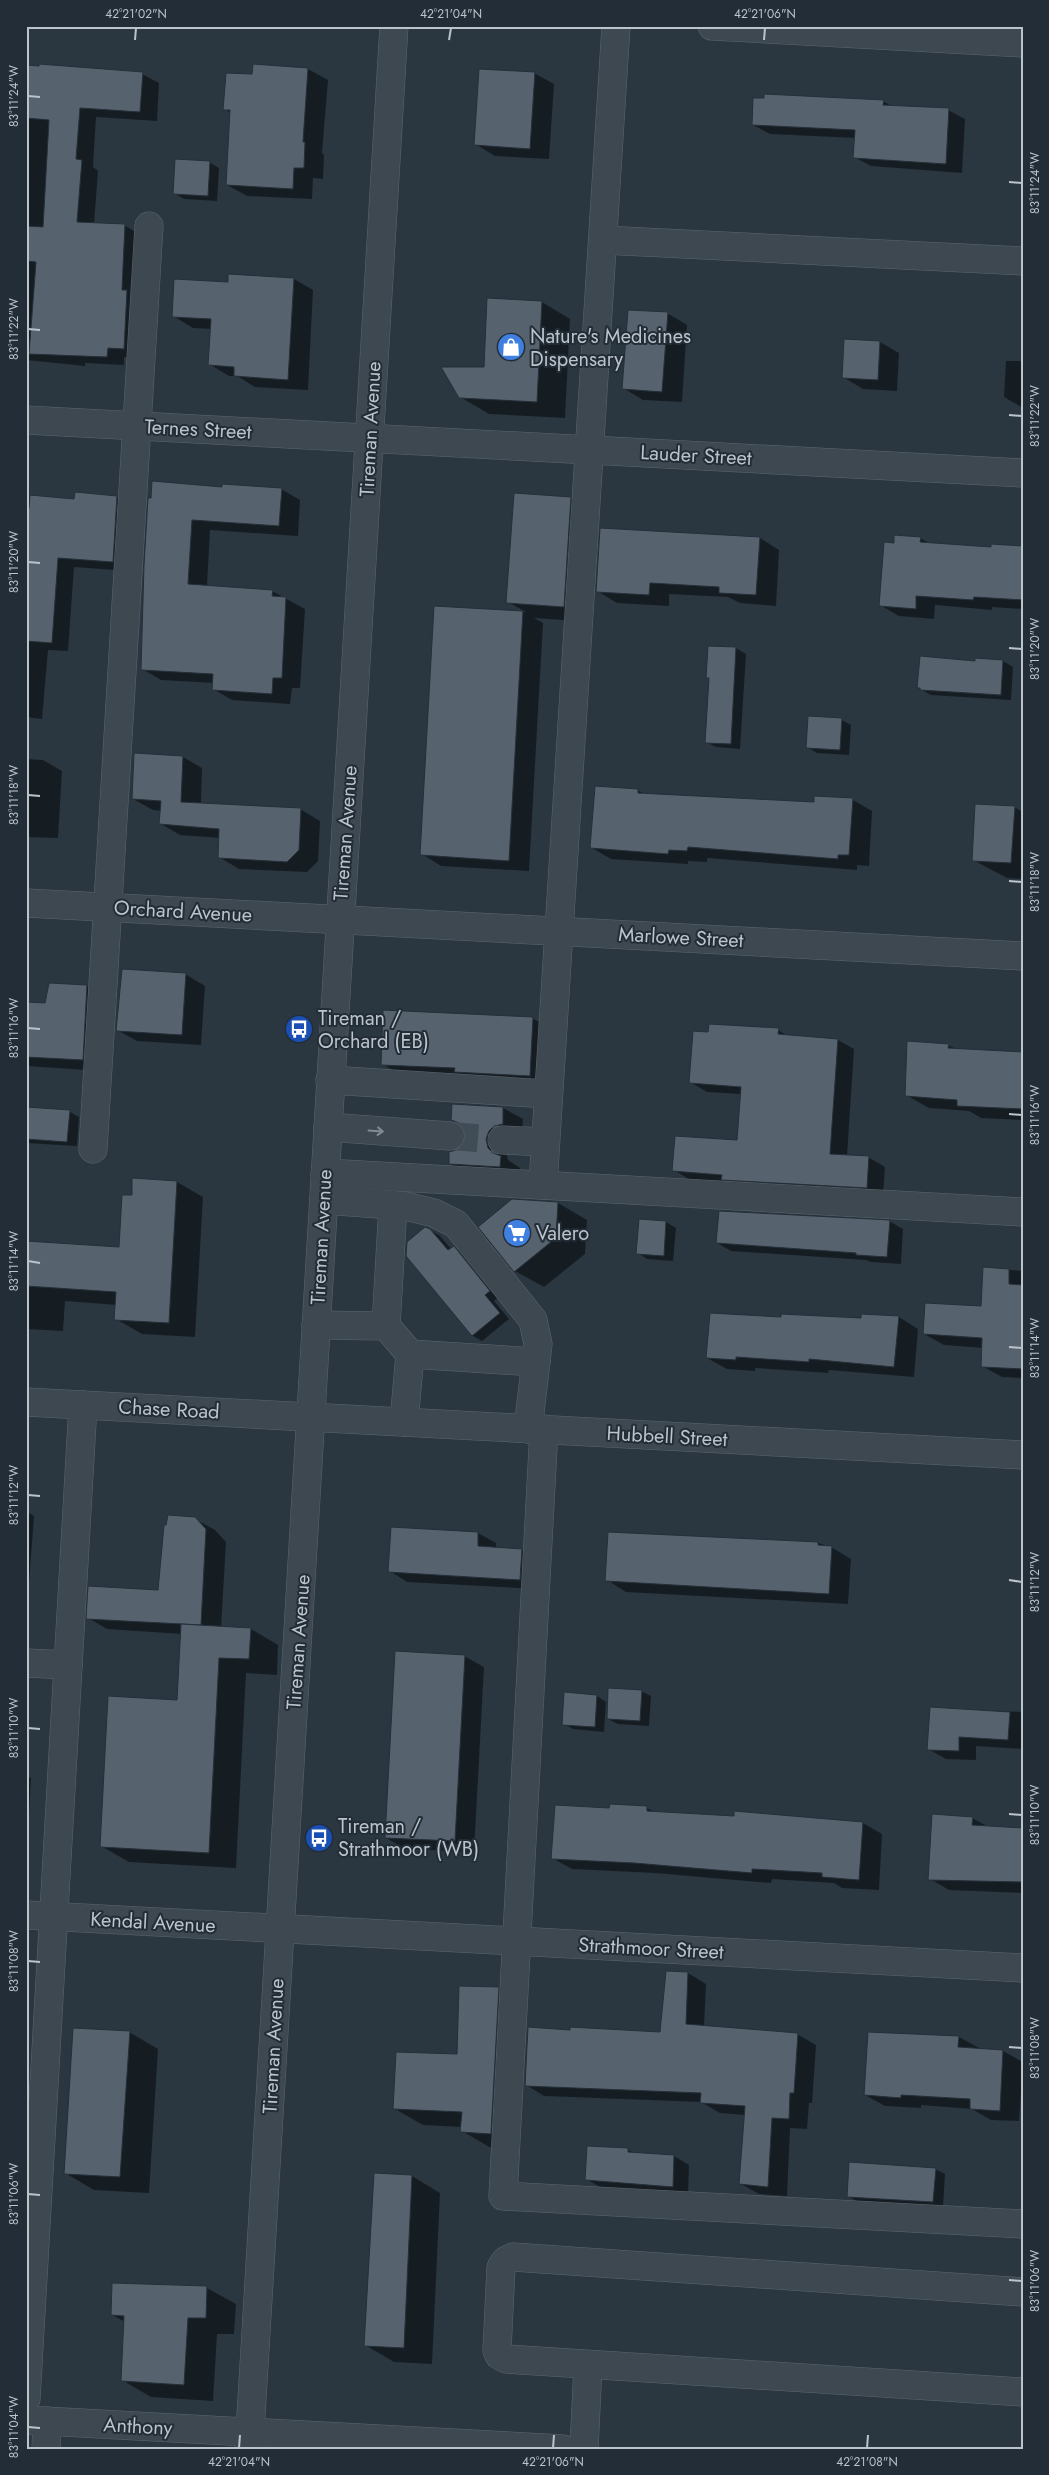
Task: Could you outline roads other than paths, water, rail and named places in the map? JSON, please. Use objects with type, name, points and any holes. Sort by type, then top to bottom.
[{"type":"street","name":"Tireman Avenue","points":[[249,2440],[309,1477],[330,1080],[394,26]]},
{"type":"street","points":[[543,1185],[616,26]]},
{"type":"street","points":[[712,26],[1023,43]]},
{"type":"street","points":[[93,1148],[148,226]]},
{"type":"street","points":[[603,240],[1023,261]]},
{"type":"street","name":"Ternes Street","points":[[26,420],[370,438]]},
{"type":"street","name":"Lauder Street","points":[[370,438],[1023,473]]},
{"type":"street","name":"Orchard Avenue","points":[[26,903],[340,919]]},
{"type":"street","name":"Marlowe Street","points":[[340,919],[1023,956]]},
{"type":"street","points":[[330,1080],[548,1094]]},
{"type":"street","points":[[328,1127],[450,1136]]},
{"type":"street","points":[[502,1140],[545,1142]]},
{"type":"street","points":[[325,1173],[1023,1212]]},
{"type":"street","points":[[324,1200],[393,1205],[434,1213],[456,1224],[532,1320],[538,1344],[517,1940],[503,2196],[1023,2224]]},
{"type":"street","points":[[393,1205],[386,1326],[410,1354],[404,1422]]},
{"type":"street","points":[[316,1325],[386,1326]]},
{"type":"street","points":[[410,1354],[536,1362]]},
{"type":"street","name":"Chase Road","points":[[26,1402],[311,1417]]},
{"type":"street","points":[[26,2399],[33,2174],[54,1917],[83,1405]]},
{"type":"street","name":"Hubbell Street","points":[[311,1417],[1023,1455]]},
{"type":"street","points":[[26,1663],[68,1665]]},
{"type":"street","name":"Kendal Avenue","points":[[26,1915],[280,1929]]},
{"type":"street","name":"Strathmoor Street","points":[[280,1929],[1023,1968]]},
{"type":"street","points":[[1023,2292],[513,2256],[505,2261],[501,2268],[497,2350],[499,2355],[506,2359],[588,2366],[1023,2392]]},
{"type":"street","points":[[584,2449],[588,2366]]},
{"type":"street","points":[[37,2421],[46,2449]]},
{"type":"street","name":"Anthony","points":[[37,2421],[151,2438],[563,2449]]},
{"type":"tunnel","points":[[450,1136],[502,1140]]},
{"type":"place","name":"Nature's Medicines Dispensary","points":[[511,347]]},
{"type":"place","name":"Tireman / Orchard (EB)","points":[[299,1029]]},
{"type":"place","name":"Valero","points":[[517,1233]]},
{"type":"place","name":"Tireman / Strathmoor (WB)","points":[[319,1838]]}]
